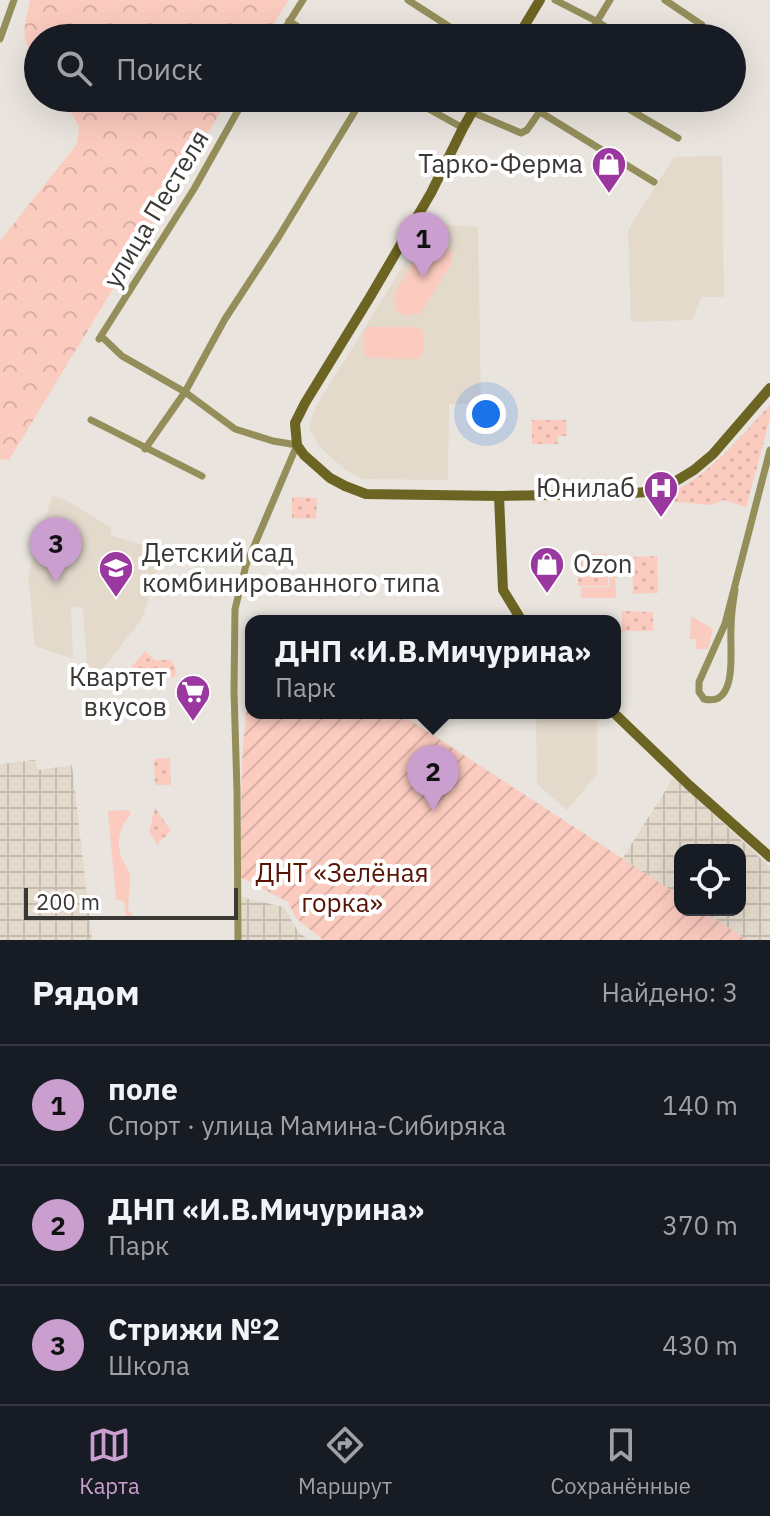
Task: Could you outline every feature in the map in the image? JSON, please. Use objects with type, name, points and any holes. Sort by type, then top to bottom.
[{"type":"street","points":[[0,39],[14,0]]},
{"type":"street","points":[[287,24],[303,0]]},
{"type":"street","points":[[408,0],[445,24]]},
{"type":"street","points":[[525,24],[540,0]]},
{"type":"street","points":[[555,0],[601,24]]},
{"type":"street","points":[[598,22],[610,0]]},
{"type":"street","points":[[665,0],[701,24]]},
{"type":"street","points":[[289,21],[294,24]]},
{"type":"street","name":"улица Пестеля","points":[[185,392],[114,351],[100,338],[194,189],[237,112]]},
{"type":"street","points":[[145,449],[185,392],[225,319],[354,112]]},
{"type":"street","points":[[434,112],[463,128]]},
{"type":"street","points":[[238,940],[235,609],[246,565],[297,445],[295,423],[305,403],[421,210],[472,112],[521,133],[527,130],[540,112],[654,182]]},
{"type":"street","points":[[634,112],[678,138]]},
{"type":"street","points":[[185,392],[235,429],[297,445],[330,478],[366,494],[499,496],[647,492],[671,484],[713,454],[768,392]]},
{"type":"street","points":[[91,420],[202,476]]},
{"type":"street","points":[[735,590],[727,689],[721,697],[712,701],[704,699],[699,692],[699,682],[723,630],[770,450]]},
{"type":"street","points":[[499,496],[503,590],[518,615]]},
{"type":"street","points":[[620,719],[770,857]]},
{"type":"shaded area","points":[[722,156],[724,297],[702,297],[692,320],[631,322],[628,230],[674,157]]},
{"type":"shaded area","points":[[429,224],[478,227],[481,404],[449,404],[448,480],[363,479],[345,470],[319,446],[309,428],[315,408]]},
{"type":"shaded area","points":[[52,496],[64,499],[112,528],[110,535],[163,551],[142,619],[101,671],[87,667],[83,608],[71,606],[73,659],[35,646],[28,576]]},
{"type":"shaded area","points":[[536,719],[597,719],[597,774],[567,810],[537,784]]},
{"type":"shaded area","points":[[35,760],[38,770],[72,765],[92,940],[0,940],[0,764]]},
{"type":"shaded area","points":[[674,777],[745,844],[674,844],[674,892],[622,859]]},
{"type":"shaded area","points":[[746,844],[770,867],[770,940],[747,940],[710,916],[746,916]]},
{"type":"shaded area","points":[[240,897],[284,907],[299,933],[310,940],[241,940]]},
{"type":"green space","points":[[30,0],[288,0],[274,24],[25,24]]},
{"type":"green space","points":[[70,112],[220,112],[9,460],[0,459],[0,241],[77,144],[79,126]]},
{"type":"green space","points":[[438,242],[451,251],[452,263],[420,314],[405,316],[396,310],[394,294],[423,246]]},
{"type":"green space","points":[[368,327],[415,327],[423,331],[423,353],[418,359],[368,358],[364,354],[364,332]]},
{"type":"green space","points":[[770,405],[770,419],[746,507],[724,500],[711,505],[659,498],[706,471]]},
{"type":"green space","points":[[532,420],[566,420],[567,436],[558,436],[558,444],[532,444]]},
{"type":"green space","points":[[292,497],[317,498],[316,519],[292,518]]},
{"type":"green space","points":[[579,553],[615,555],[616,598],[581,598],[581,587],[609,587],[609,556],[581,556]]},
{"type":"green space","points":[[578,554],[608,555],[608,586],[578,586]]},
{"type":"green space","points":[[657,556],[658,593],[633,594],[632,557]]},
{"type":"green space","points":[[622,611],[653,612],[653,631],[622,631]]},
{"type":"green space","points":[[691,616],[713,629],[708,649],[696,649],[696,639],[690,639]]},
{"type":"green space","points":[[145,651],[155,660],[171,660],[176,669],[175,677],[123,677]]},
{"type":"green space","name":"ДНТ «Зелёная горка»","points":[[245,719],[408,719],[674,892],[674,916],[710,916],[747,940],[323,940],[296,918],[288,902],[240,877]]},
{"type":"green space","points":[[170,758],[171,785],[155,785],[154,759]]},
{"type":"green space","points":[[155,808],[171,831],[157,844],[149,832]]},
{"type":"green space","points":[[129,810],[131,814],[121,830],[119,842],[130,877],[128,910],[134,917],[126,917],[124,901],[116,900],[108,811]]},
{"type":"place","name":"Тарко-Ферма","points":[[609,195]]},
{"type":"place","name":"поле","points":[[423,278]]},
{"type":"place","name":"Юнилаб","points":[[661,519]]},
{"type":"place","name":"Стрижи №2","points":[[56,583]]},
{"type":"place","name":"Ozon","points":[[547,595]]},
{"type":"place","name":"Детский сад комбинированного типа","points":[[116,599]]},
{"type":"place","name":"Квартет вкусов","points":[[193,723]]},
{"type":"place","name":"ДНП «И.В.Мичурина»","points":[[433,811]]}]
